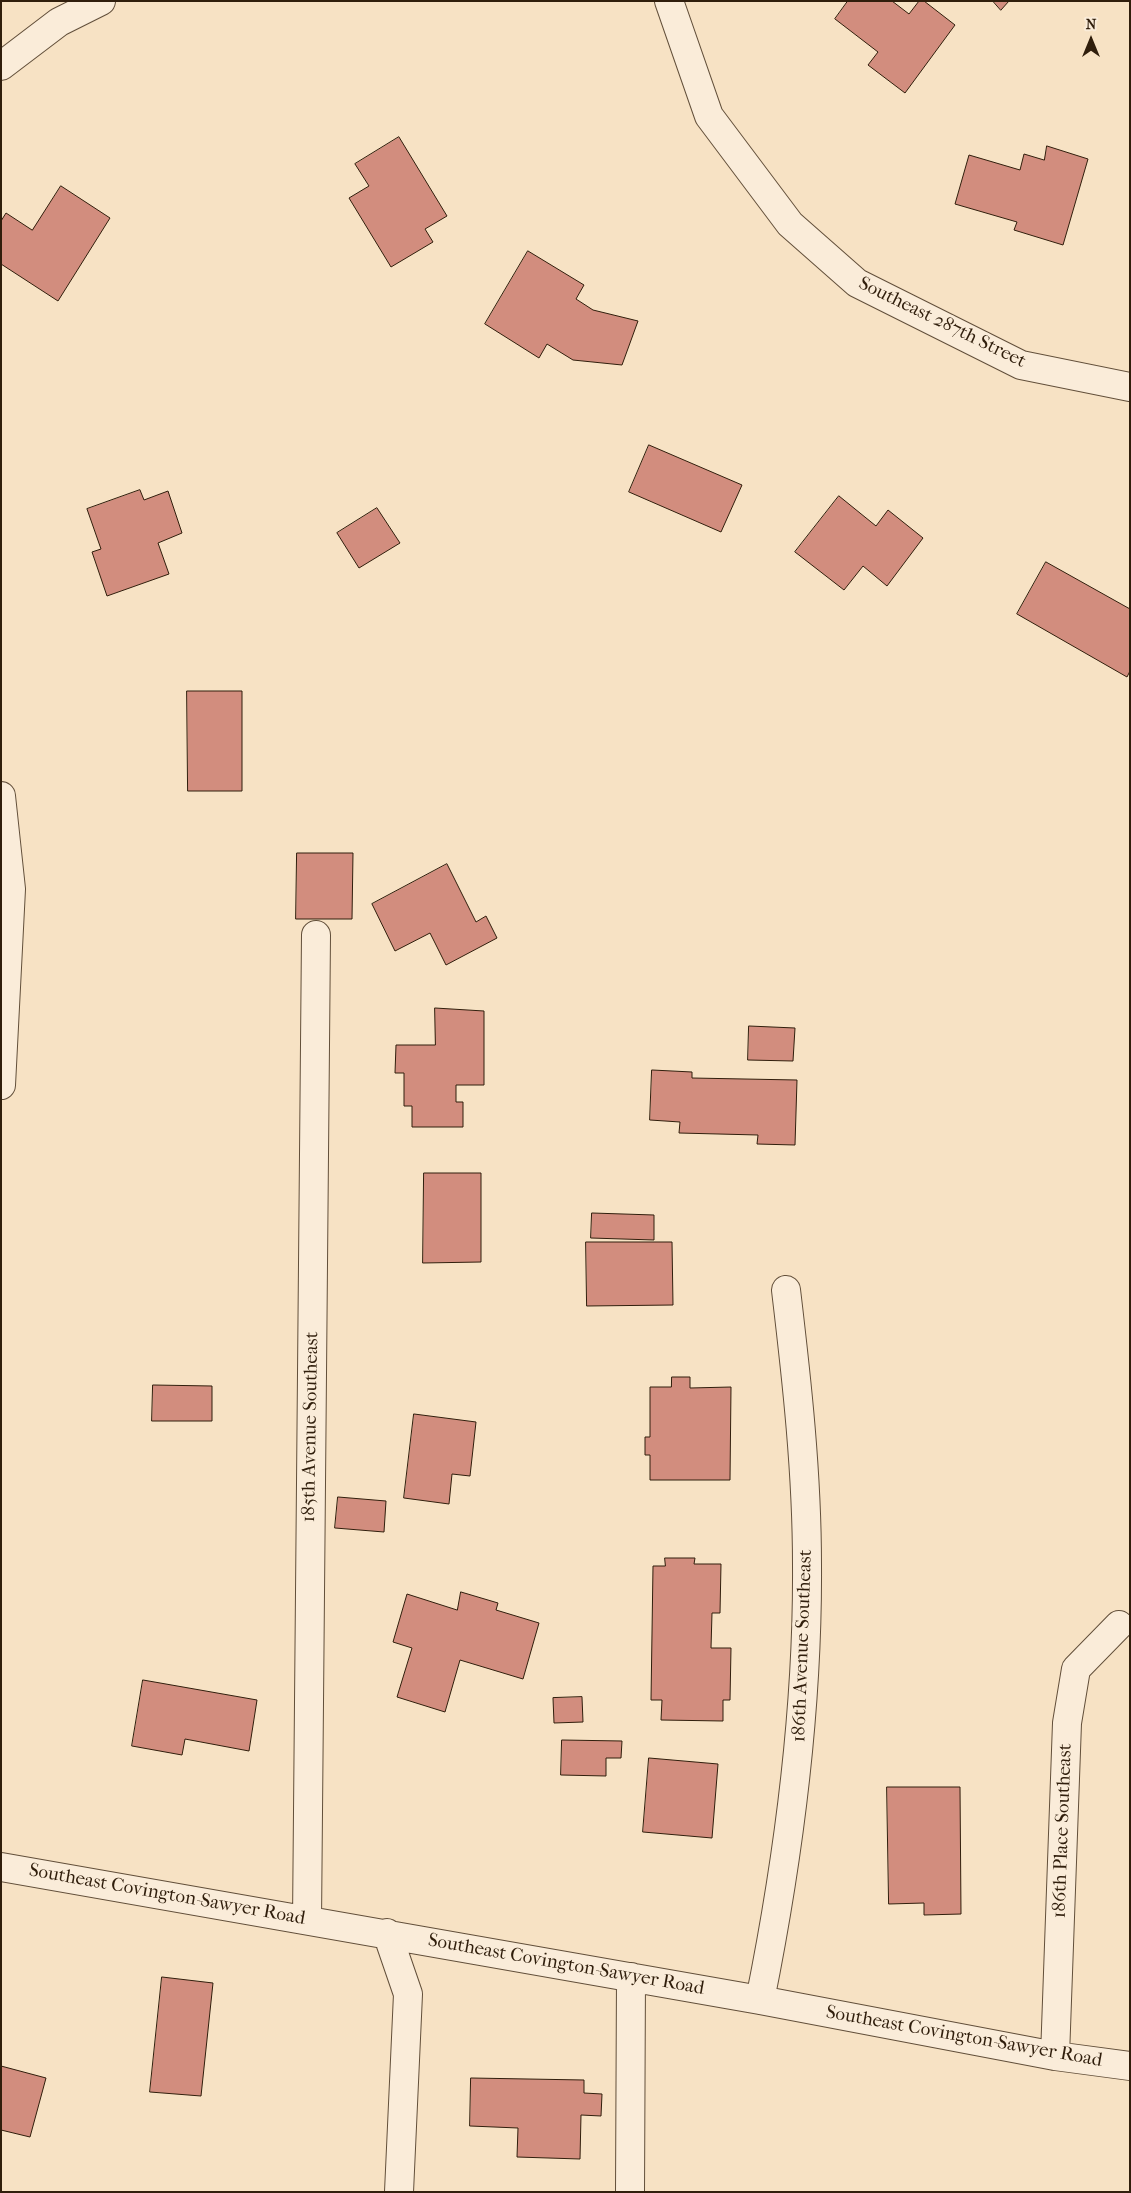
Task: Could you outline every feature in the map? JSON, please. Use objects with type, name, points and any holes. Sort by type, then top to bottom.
[{"type":"street","points":[[1,66],[59,22],[101,1]]},
{"type":"street","name":"Southeast 287th Street","points":[[669,1],[709,116],[790,224],[856,283],[1021,365],[1130,387]]},
{"type":"street","points":[[1,796],[11,889],[1,1085]]},
{"type":"street","name":"185th Avenue Southeast","points":[[307,1920],[316,935]]},
{"type":"street","name":"186th Avenue Southeast","points":[[760,2000],[777,1917],[790,1833],[800,1749],[805,1657],[807,1565],[804,1473],[798,1381],[786,1290]]},
{"type":"street","name":"186th Place Southeast","points":[[1054,2056],[1067,1723],[1076,1669],[1119,1625]]},
{"type":"street","name":"Southeast Covington-Sawyer Road","points":[[1,1867],[387,1933],[760,2000],[1054,2056],[1130,2066]]},
{"type":"street","points":[[387,1933],[408,1994],[399,2192]]},
{"type":"street","points":[[630,2192],[631,1977]]},
{"type":"building","points":[[848,1],[892,1],[909,14],[919,1],[924,1],[955,25],[905,93],[868,65],[878,52],[835,19]]},
{"type":"building","points":[[993,1],[1009,1],[1001,10]]},
{"type":"building","points":[[399,137],[447,216],[425,229],[433,242],[391,267],[349,198],[369,186],[355,164]]},
{"type":"building","points":[[1047,146],[1088,159],[1063,245],[1014,230],[1017,222],[955,204],[969,155],[1020,170],[1024,154],[1044,160]]},
{"type":"building","points":[[61,186],[110,218],[58,301],[1,264],[1,221],[6,213],[32,230]]},
{"type":"building","points":[[528,251],[584,285],[576,299],[593,310],[638,321],[622,365],[573,360],[547,344],[539,358],[485,324]]},
{"type":"building","points":[[649,445],[742,485],[721,532],[629,492]]},
{"type":"building","points":[[140,490],[144,500],[168,491],[182,533],[158,543],[169,574],[107,596],[92,552],[101,549],[87,509]]},
{"type":"building","points":[[839,496],[876,526],[888,510],[923,538],[887,586],[863,566],[844,590],[795,552]]},
{"type":"building","points":[[377,508],[400,543],[359,568],[337,533]]},
{"type":"building","points":[[1046,562],[1130,609],[1130,671],[1127,677],[1017,614]]},
{"type":"building","points":[[187,691],[242,691],[242,791],[188,791]]},
{"type":"building","points":[[297,853],[353,853],[352,919],[296,919]]},
{"type":"building","points":[[447,864],[476,922],[486,916],[497,938],[446,965],[430,933],[395,951],[372,904]]},
{"type":"building","points":[[435,1008],[484,1011],[484,1085],[456,1085],[456,1102],[463,1102],[463,1127],[412,1127],[412,1106],[404,1106],[404,1073],[395,1073],[396,1045],[435,1045]]},
{"type":"building","points":[[749,1026],[795,1028],[793,1061],[748,1060]]},
{"type":"building","points":[[652,1070],[692,1072],[692,1078],[797,1080],[795,1145],[757,1144],[758,1135],[679,1133],[680,1122],[650,1120]]},
{"type":"building","points":[[424,1173],[481,1173],[481,1262],[423,1263]]},
{"type":"building","points":[[592,1213],[654,1215],[654,1240],[591,1238]]},
{"type":"building","points":[[586,1242],[672,1242],[673,1305],[587,1306]]},
{"type":"building","points":[[672,1377],[690,1377],[690,1388],[731,1387],[730,1480],[650,1480],[650,1455],[645,1455],[645,1437],[650,1437],[650,1387],[671,1387]]},
{"type":"building","points":[[153,1385],[212,1386],[212,1421],[152,1421]]},
{"type":"building","points":[[414,1414],[476,1422],[470,1476],[452,1474],[449,1504],[404,1498]]},
{"type":"building","points":[[338,1497],[386,1501],[384,1532],[335,1528]]},
{"type":"building","points":[[665,1558],[695,1558],[694,1564],[721,1564],[720,1613],[712,1613],[711,1648],[731,1648],[730,1700],[723,1700],[723,1721],[661,1720],[662,1700],[651,1700],[653,1566],[665,1566]]},
{"type":"building","points":[[461,1592],[498,1603],[496,1610],[539,1623],[523,1679],[460,1660],[445,1712],[397,1697],[412,1648],[393,1642],[407,1594],[457,1610]]},
{"type":"building","points":[[143,1680],[257,1700],[249,1751],[185,1739],[182,1755],[132,1746]]},
{"type":"building","points":[[582,1697],[583,1722],[554,1723],[553,1698]]},
{"type":"building","points":[[562,1740],[622,1741],[621,1758],[606,1758],[606,1776],[561,1775]]},
{"type":"building","points":[[649,1758],[718,1764],[712,1838],[643,1832]]},
{"type":"building","points":[[887,1787],[960,1787],[961,1914],[924,1915],[924,1903],[889,1904]]},
{"type":"building","points":[[162,1977],[213,1983],[201,2096],[150,2092]]},
{"type":"building","points":[[1,2066],[46,2078],[30,2137],[1,2130]]},
{"type":"building","points":[[471,2078],[584,2080],[584,2093],[602,2094],[601,2116],[581,2115],[580,2159],[517,2157],[518,2128],[470,2126]]}]
